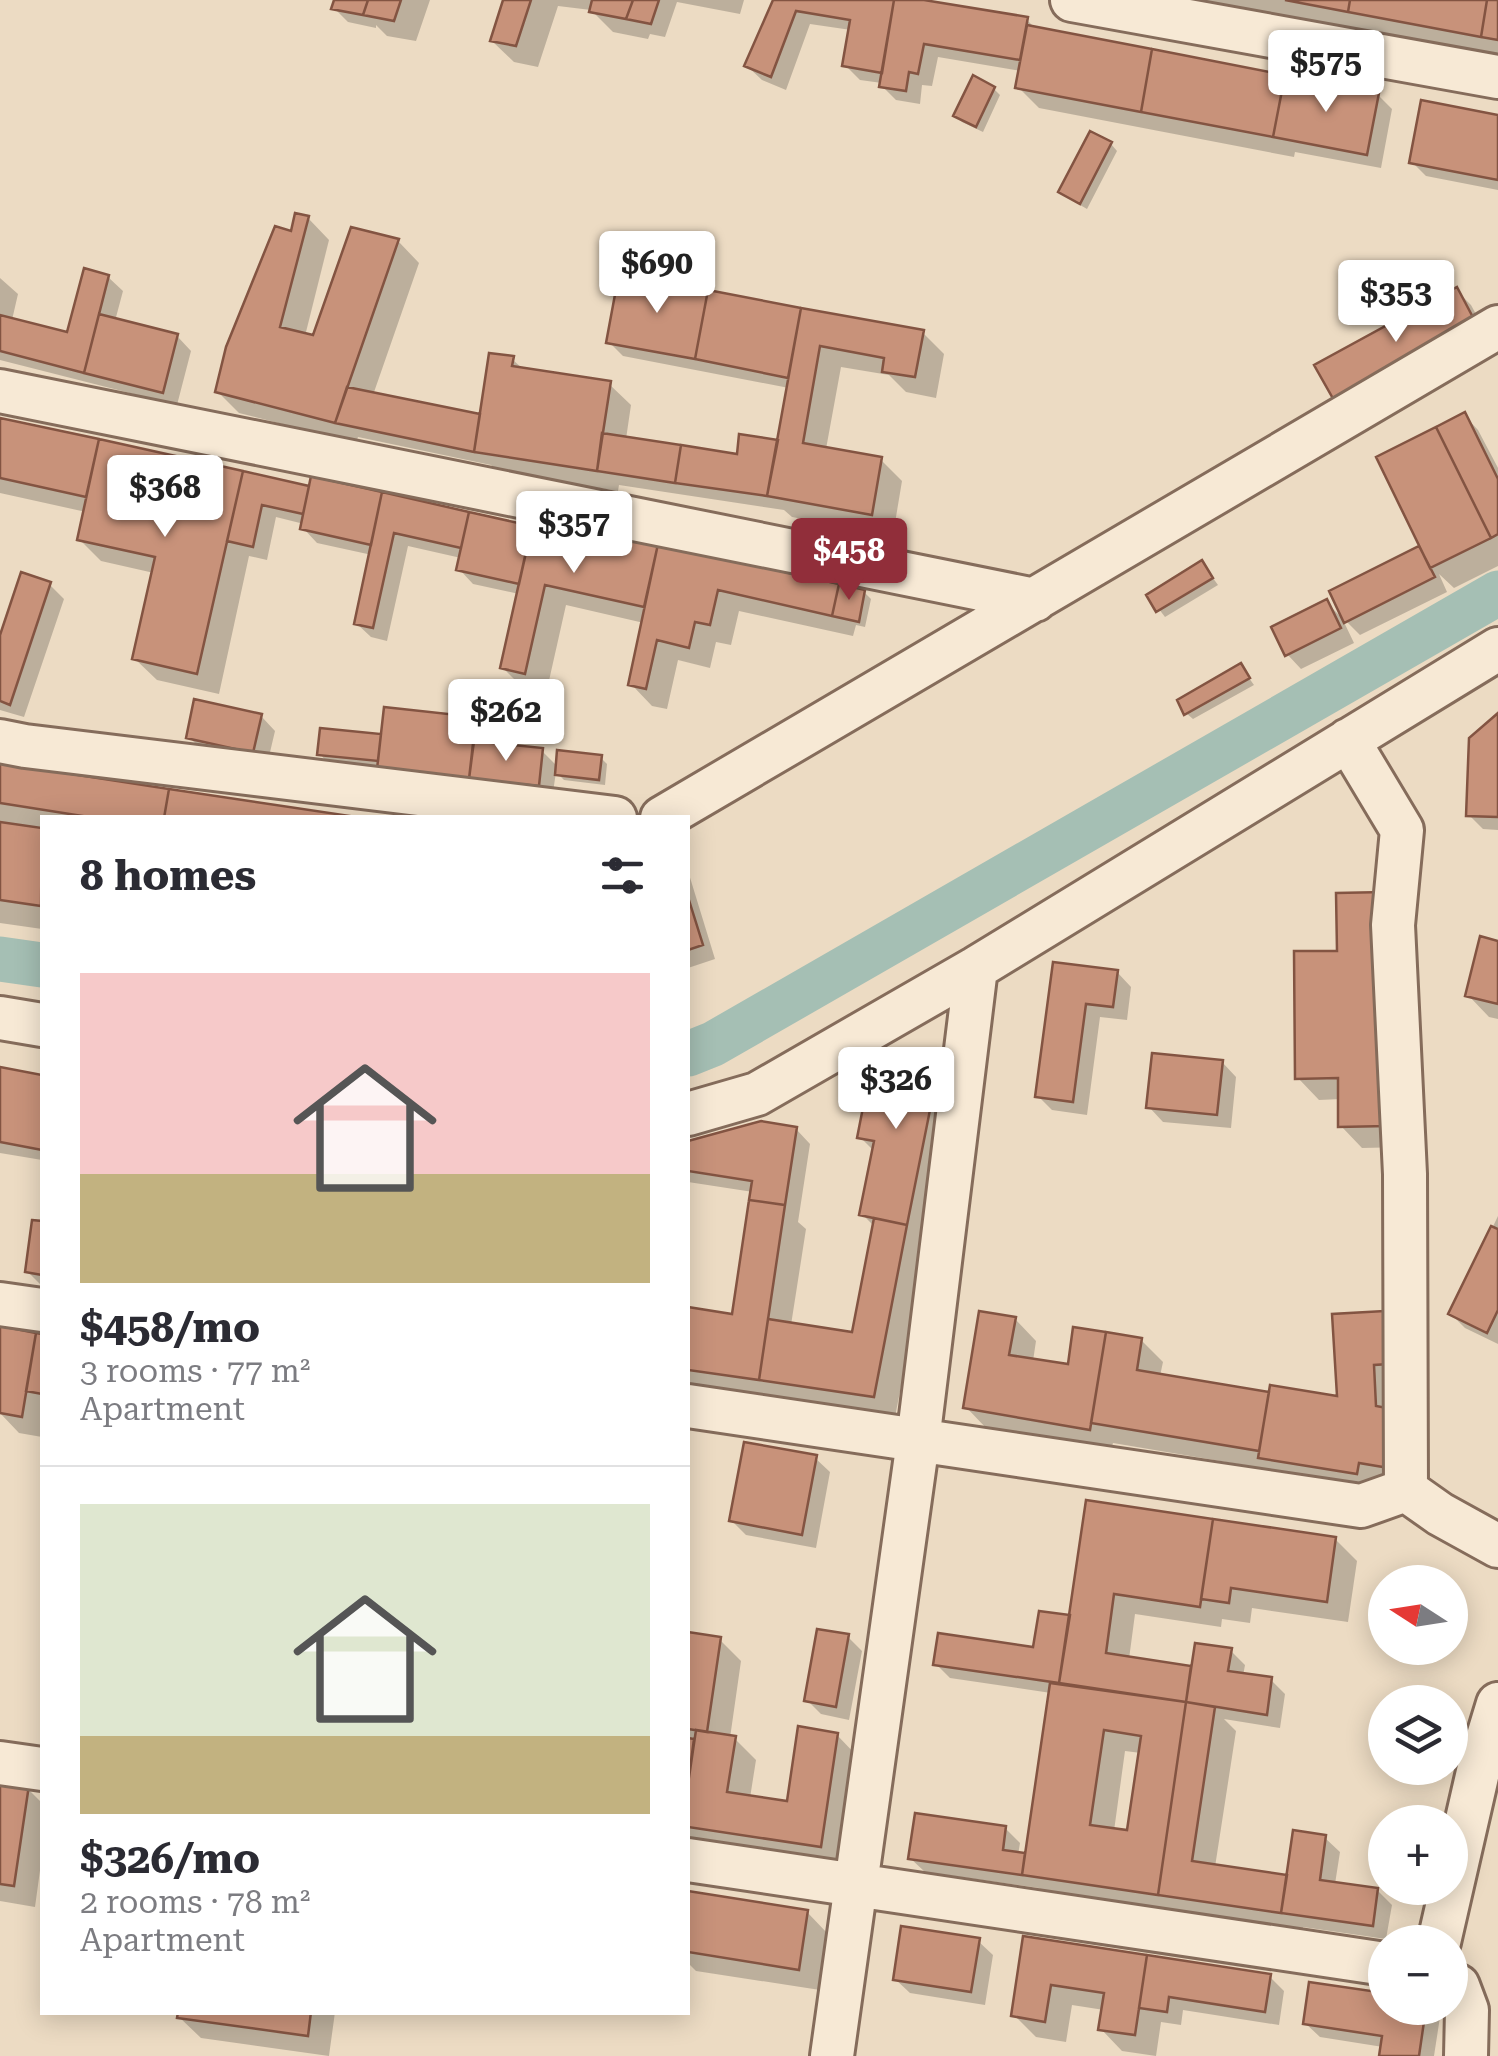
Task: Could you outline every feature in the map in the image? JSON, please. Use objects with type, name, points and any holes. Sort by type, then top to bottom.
[{"type":"street","points":[[1072,0],[1498,76]]},
{"type":"street","points":[[667,815],[1498,327]]},
{"type":"street","points":[[0,391],[1034,600]]},
{"type":"street","points":[[690,1113],[757,1094],[976,968],[1498,649]]},
{"type":"street","points":[[1348,740],[1402,830],[1394,925],[1405,1174],[1406,1490]]},
{"type":"street","points":[[0,741],[590,815]]},
{"type":"street","points":[[832,2056],[918,1440],[976,968]]},
{"type":"street","points":[[0,1018],[40,1025]]},
{"type":"street","points":[[0,1304],[40,1310]]},
{"type":"street","points":[[690,1406],[1361,1506],[1406,1490]]},
{"type":"street","points":[[1406,1490],[1498,1546]]},
{"type":"street","points":[[1442,1925],[1498,1704]]},
{"type":"street","points":[[0,1763],[40,1769]]},
{"type":"street","points":[[690,1860],[1368,1961]]},
{"type":"street","points":[[1466,2056],[1467,2025]]},
{"type":"building","points":[[334,0],[368,0],[363,15],[331,9]]},
{"type":"building","points":[[368,0],[401,0],[394,21],[363,15]]},
{"type":"building","points":[[503,0],[531,0],[516,46],[490,41]]},
{"type":"building","points":[[592,0],[633,0],[626,19],[589,12]]},
{"type":"building","points":[[633,0],[659,0],[651,24],[626,19]]},
{"type":"building","points":[[773,0],[894,0],[882,73],[842,66],[850,20],[796,11],[771,77],[744,66]]},
{"type":"building","points":[[894,0],[924,0],[1028,17],[1020,60],[924,44],[918,74],[909,72],[906,91],[879,87]]},
{"type":"building","points":[[1285,0],[1350,0],[1348,12]]},
{"type":"building","points":[[1350,0],[1487,0],[1481,37],[1348,12]]},
{"type":"building","points":[[1487,0],[1498,0],[1498,40],[1481,37]]},
{"type":"building","points":[[1027,25],[1152,49],[1141,112],[1015,88]]},
{"type":"building","points":[[1152,49],[1285,75],[1273,137],[1141,112]]},
{"type":"building","points":[[973,75],[995,87],[976,127],[953,116]]},
{"type":"building","points":[[1285,75],[1379,93],[1367,155],[1273,137]]},
{"type":"building","points":[[1421,100],[1498,115],[1498,180],[1409,163]]},
{"type":"building","points":[[1090,131],[1112,142],[1080,204],[1058,192]]},
{"type":"building","points":[[295,213],[309,216],[280,327],[313,335],[351,227],[399,239],[335,423],[215,392],[226,347],[275,226],[291,231]]},
{"type":"building","points":[[84,268],[109,275],[84,373],[0,351],[0,315],[67,332]]},
{"type":"building","points":[[619,273],[708,290],[695,359],[606,343]]},
{"type":"building","points":[[1457,287],[1477,325],[1335,402],[1314,365]]},
{"type":"building","points":[[708,290],[801,308],[788,378],[695,359]]},
{"type":"building","points":[[801,308],[924,330],[915,377],[882,372],[884,358],[820,346],[803,443],[882,457],[872,515],[767,496]]},
{"type":"building","points":[[99,314],[178,334],[163,393],[84,373]]},
{"type":"building","points":[[489,353],[514,356],[512,366],[611,381],[597,471],[474,452]]},
{"type":"building","points":[[347,387],[480,414],[474,452],[335,423]]},
{"type":"building","points":[[1465,412],[1498,479],[1498,534],[1491,538],[1436,427]]},
{"type":"building","points":[[0,418],[99,439],[86,497],[0,478]]},
{"type":"building","points":[[1436,427],[1491,538],[1430,568],[1376,457]]},
{"type":"building","points":[[602,433],[681,445],[675,483],[597,471]]},
{"type":"building","points":[[739,434],[778,440],[767,496],[675,483],[681,445],[737,454]]},
{"type":"building","points":[[99,439],[243,471],[197,674],[132,659],[155,557],[77,540]]},
{"type":"building","points":[[243,471],[309,486],[303,514],[262,505],[253,547],[227,541]]},
{"type":"building","points":[[311,476],[382,492],[371,545],[300,529]]},
{"type":"building","points":[[382,492],[469,512],[461,548],[394,533],[373,628],[354,624]]},
{"type":"building","points":[[469,512],[532,526],[519,584],[456,570]]},
{"type":"building","points":[[534,516],[658,544],[644,607],[545,585],[525,674],[500,668]]},
{"type":"building","points":[[658,544],[839,584],[832,616],[718,590],[710,625],[695,622],[689,648],[657,640],[646,689],[628,685]]},
{"type":"building","points":[[1419,546],[1435,577],[1344,623],[1329,591]]},
{"type":"building","points":[[1202,560],[1213,578],[1156,612],[1146,595]]},
{"type":"building","points":[[21,572],[51,582],[10,705],[0,701],[0,635]]},
{"type":"building","points":[[839,584],[865,590],[859,622],[832,616]]},
{"type":"building","points":[[1327,599],[1341,628],[1285,656],[1271,627]]},
{"type":"building","points":[[1241,663],[1250,678],[1184,715],[1177,700]]},
{"type":"building","points":[[194,699],[262,714],[253,753],[186,738]]},
{"type":"building","points":[[384,707],[476,717],[469,779],[377,769]]},
{"type":"building","points":[[1498,713],[1498,817],[1466,816],[1469,738]]},
{"type":"building","points":[[320,728],[381,734],[378,761],[317,755]]},
{"type":"building","points":[[474,741],[543,748],[539,786],[469,779]]},
{"type":"building","points":[[557,750],[602,755],[599,780],[555,775]]},
{"type":"building","points":[[0,763],[169,789],[165,815],[76,815],[0,803]]},
{"type":"building","points":[[169,789],[343,815],[165,815]]},
{"type":"building","points":[[0,822],[40,828],[40,906],[0,900]]},
{"type":"building","points":[[1385,892],[1387,1126],[1338,1127],[1338,1078],[1295,1079],[1294,951],[1337,951],[1336,893]]},
{"type":"building","points":[[690,903],[703,945],[690,949]]},
{"type":"building","points":[[1480,936],[1498,941],[1498,1004],[1465,996]]},
{"type":"building","points":[[1053,962],[1118,970],[1113,1007],[1086,1004],[1073,1102],[1035,1097]]},
{"type":"building","points":[[907,1049],[941,1055],[907,1225],[859,1215],[874,1141],[857,1138],[870,1072]]},
{"type":"building","points":[[1152,1053],[1223,1060],[1217,1115],[1146,1108]]},
{"type":"building","points":[[0,1067],[40,1075],[40,1150],[0,1142]]},
{"type":"building","points":[[761,1121],[797,1127],[785,1205],[749,1200],[752,1181],[690,1171],[690,1140]]},
{"type":"building","points":[[749,1200],[785,1205],[759,1380],[690,1370],[690,1307],[732,1314]]},
{"type":"building","points":[[874,1218],[907,1225],[874,1397],[759,1380],[768,1319],[852,1332]]},
{"type":"building","points":[[32,1220],[40,1221],[40,1275],[25,1272]]},
{"type":"building","points":[[1491,1226],[1498,1229],[1498,1310],[1487,1333],[1448,1314]]},
{"type":"building","points":[[1402,1310],[1405,1363],[1374,1365],[1376,1406],[1392,1409],[1383,1467],[1359,1463],[1357,1474],[1258,1458],[1270,1385],[1337,1396],[1332,1314]]},
{"type":"building","points":[[979,1311],[1016,1317],[1009,1355],[1068,1364],[1073,1327],[1106,1332],[1090,1430],[963,1408]]},
{"type":"building","points":[[0,1326],[36,1333],[22,1417],[0,1413]]},
{"type":"building","points":[[1106,1332],[1142,1338],[1137,1370],[1269,1392],[1259,1451],[1091,1423]]},
{"type":"building","points":[[36,1333],[40,1334],[40,1394],[26,1391]]},
{"type":"building","points":[[744,1442],[817,1455],[802,1535],[729,1521]]},
{"type":"building","points":[[1086,1500],[1213,1519],[1200,1607],[1114,1594],[1106,1653],[1191,1666],[1186,1702],[1059,1683]]},
{"type":"building","points":[[1213,1519],[1336,1537],[1327,1602],[1231,1588],[1229,1603],[1201,1599]]},
{"type":"building","points":[[1039,1611],[1070,1615],[1059,1683],[933,1665],[938,1633],[1033,1647]]},
{"type":"building","points":[[817,1629],[849,1634],[836,1707],[804,1701]]},
{"type":"building","points":[[690,1632],[721,1637],[707,1732],[690,1729]]},
{"type":"building","points":[[1195,1643],[1232,1648],[1228,1671],[1272,1677],[1267,1715],[1186,1702]]},
{"type":"building","points":[[1050,1683],[1186,1702],[1158,1895],[1022,1875]],"holes":[[[1104,1730],[1141,1736],[1127,1830],[1090,1825]]]},
{"type":"building","points":[[1186,1702],[1215,1707],[1192,1861],[1287,1875],[1281,1913],[1158,1895]]},
{"type":"building","points":[[798,1726],[838,1733],[821,1847],[690,1827],[690,1770],[696,1730],[736,1736],[727,1792],[787,1801]]},
{"type":"building","points":[[0,1781],[29,1785],[14,1886],[0,1884]]},
{"type":"building","points":[[915,1813],[1006,1826],[1003,1850],[1025,1853],[1022,1875],[908,1859]]},
{"type":"building","points":[[1293,1830],[1326,1835],[1320,1880],[1368,1887],[1368,1905],[1376,1905],[1373,1925],[1281,1913]]},
{"type":"building","points":[[690,1891],[808,1910],[799,1970],[690,1952]]},
{"type":"building","points":[[901,1926],[980,1938],[971,1992],[893,1980]]},
{"type":"building","points":[[1023,1936],[1147,1955],[1135,2035],[1098,2030],[1104,1993],[1051,1985],[1045,2022],[1011,2016]]},
{"type":"building","points":[[1147,1955],[1271,1974],[1265,2012],[1169,1997],[1167,2012],[1139,2008]]},
{"type":"building","points":[[1309,1982],[1368,1991],[1368,2025],[1424,2025],[1419,2056],[1379,2056],[1382,2036],[1303,2024]]},
{"type":"building","points":[[178,2015],[311,2015],[308,2036],[177,2018]]},
{"type":"waterway","points":[[690,1053],[713,1044],[1498,593]]},
{"type":"waterway","points":[[0,959],[40,965]]}]
